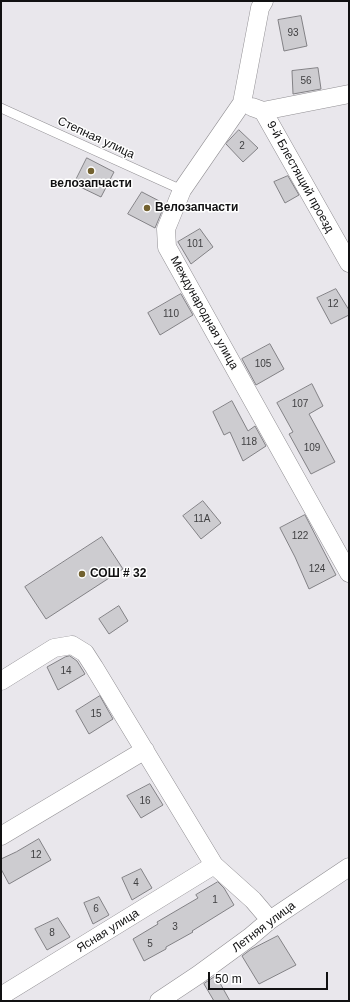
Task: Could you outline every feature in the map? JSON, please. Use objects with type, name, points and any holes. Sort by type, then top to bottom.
[{"type":"street","name":"Международная улица","points":[[264,1],[260,8],[242,103],[182,190],[166,229],[167,247],[349,573]]},
{"type":"street","points":[[242,103],[263,111],[349,94]]},
{"type":"street","name":"9-й Блестящий проезд","points":[[263,111],[349,263]]},
{"type":"street","points":[[1,681],[54,648],[72,645],[85,653],[214,865],[253,900],[270,920]]},
{"type":"street","points":[[1,836],[145,750]]},
{"type":"street","name":"Ясная улица","points":[[1,996],[214,865]]},
{"type":"street","name":"Летняя улица","points":[[159,1001],[210,967],[270,920],[349,867]]},
{"type":"lane","name":"Степная улица","points":[[1,108],[182,190]]},
{"type":"building","points":[[301,16],[307,46],[284,51],[278,20]]},
{"type":"building","points":[[318,68],[321,89],[293,94],[292,71]]},
{"type":"building","points":[[239,130],[258,148],[243,162],[226,144]]},
{"type":"building","points":[[87,158],[114,172],[101,197],[74,184]]},
{"type":"building","points":[[288,176],[299,195],[285,203],[274,182]]},
{"type":"building","points":[[142,192],[165,204],[155,228],[128,214]]},
{"type":"building","points":[[200,229],[213,247],[191,264],[178,242]]},
{"type":"building","points":[[336,289],[349,310],[349,315],[331,324],[317,298]]},
{"type":"building","points":[[181,294],[193,315],[160,335],[148,313]]},
{"type":"building","points":[[270,344],[284,369],[256,385],[242,359]]},
{"type":"building","points":[[312,384],[323,406],[309,414],[335,462],[311,474],[289,434],[293,432],[277,403]]},
{"type":"building","points":[[232,401],[248,431],[255,426],[266,446],[243,461],[230,432],[224,435],[213,412]]},
{"type":"building","points":[[203,501],[221,523],[201,539],[183,516]]},
{"type":"building","points":[[305,515],[336,575],[309,589],[280,528]]},
{"type":"building","points":[[102,537],[123,569],[46,619],[25,587]]},
{"type":"building","points":[[119,606],[128,621],[109,634],[99,619]]},
{"type":"building","points":[[70,656],[77,661],[85,674],[58,690],[47,667],[65,657]]},
{"type":"building","points":[[100,696],[113,719],[89,734],[76,711]]},
{"type":"building","points":[[150,784],[163,805],[141,818],[127,796]]},
{"type":"building","points":[[39,839],[51,860],[9,884],[1,869],[1,859]]},
{"type":"building","points":[[141,869],[152,888],[132,900],[122,878]]},
{"type":"building","points":[[218,882],[224,888],[234,905],[192,931],[193,932],[166,947],[166,949],[144,961],[133,939],[158,924],[157,922],[198,898],[196,895]]},
{"type":"building","points":[[99,897],[109,915],[93,924],[84,903]]},
{"type":"building","points":[[58,918],[70,937],[47,950],[35,929]]},
{"type":"building","points":[[278,936],[296,965],[259,984],[242,956],[250,950]]},
{"type":"building","points":[[216,976],[230,1001],[214,1001],[204,984]]},
{"type":"place","name":"велозапчасти","points":[[91,171]]},
{"type":"place","name":"Велозапчасти","points":[[147,208]]},
{"type":"place","name":"СОШ # 32","points":[[82,574]]}]
